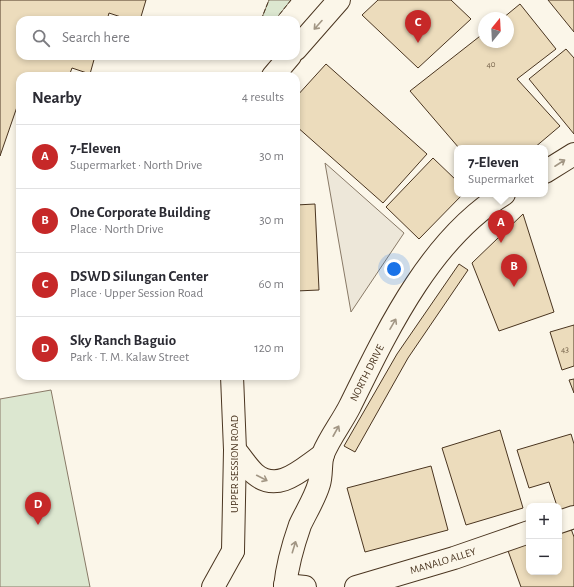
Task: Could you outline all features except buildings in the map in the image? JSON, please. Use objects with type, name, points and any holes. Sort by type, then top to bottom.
[{"type":"main road","points":[[300,44],[339,0]]},
{"type":"main road","points":[[276,72],[287,60]]},
{"type":"main road","points":[[548,170],[574,154]]},
{"type":"main road","name":"NORTH DRIVE","points":[[292,586],[289,562],[300,526],[319,484],[323,455],[349,408],[372,360],[428,264],[463,226],[482,209],[500,197]]},
{"type":"main road","name":"UPPER SESSION ROAD","points":[[232,380],[235,450],[234,552],[232,587]]},
{"type":"main road","points":[[235,450],[255,474],[265,480],[277,483],[290,478],[323,455]]},
{"type":"main road","points":[[562,521],[574,517]]},
{"type":"main road","name":"MANALO ALLEY","points":[[356,587],[454,558],[526,533]]},
{"type":"main road","points":[[213,587],[234,552]]},
{"type":"green space","points":[[269,0],[291,0],[278,16],[263,16]]},
{"type":"green space","points":[[51,390],[90,587],[0,587],[0,399]]},
{"type":"shaded area","points":[[325,163],[404,233],[351,312]]},
{"type":"fence","points":[[263,16],[269,0]]},
{"type":"fence","points":[[278,16],[291,0]]},
{"type":"place","name":"DSWD Silungan Center","points":[[418,43]]},
{"type":"place","name":"7-Eleven","points":[[501,243]]},
{"type":"place","name":"One Corporate Building","points":[[514,287]]},
{"type":"place","name":"Sky Ranch Baguio","points":[[38,525]]}]
